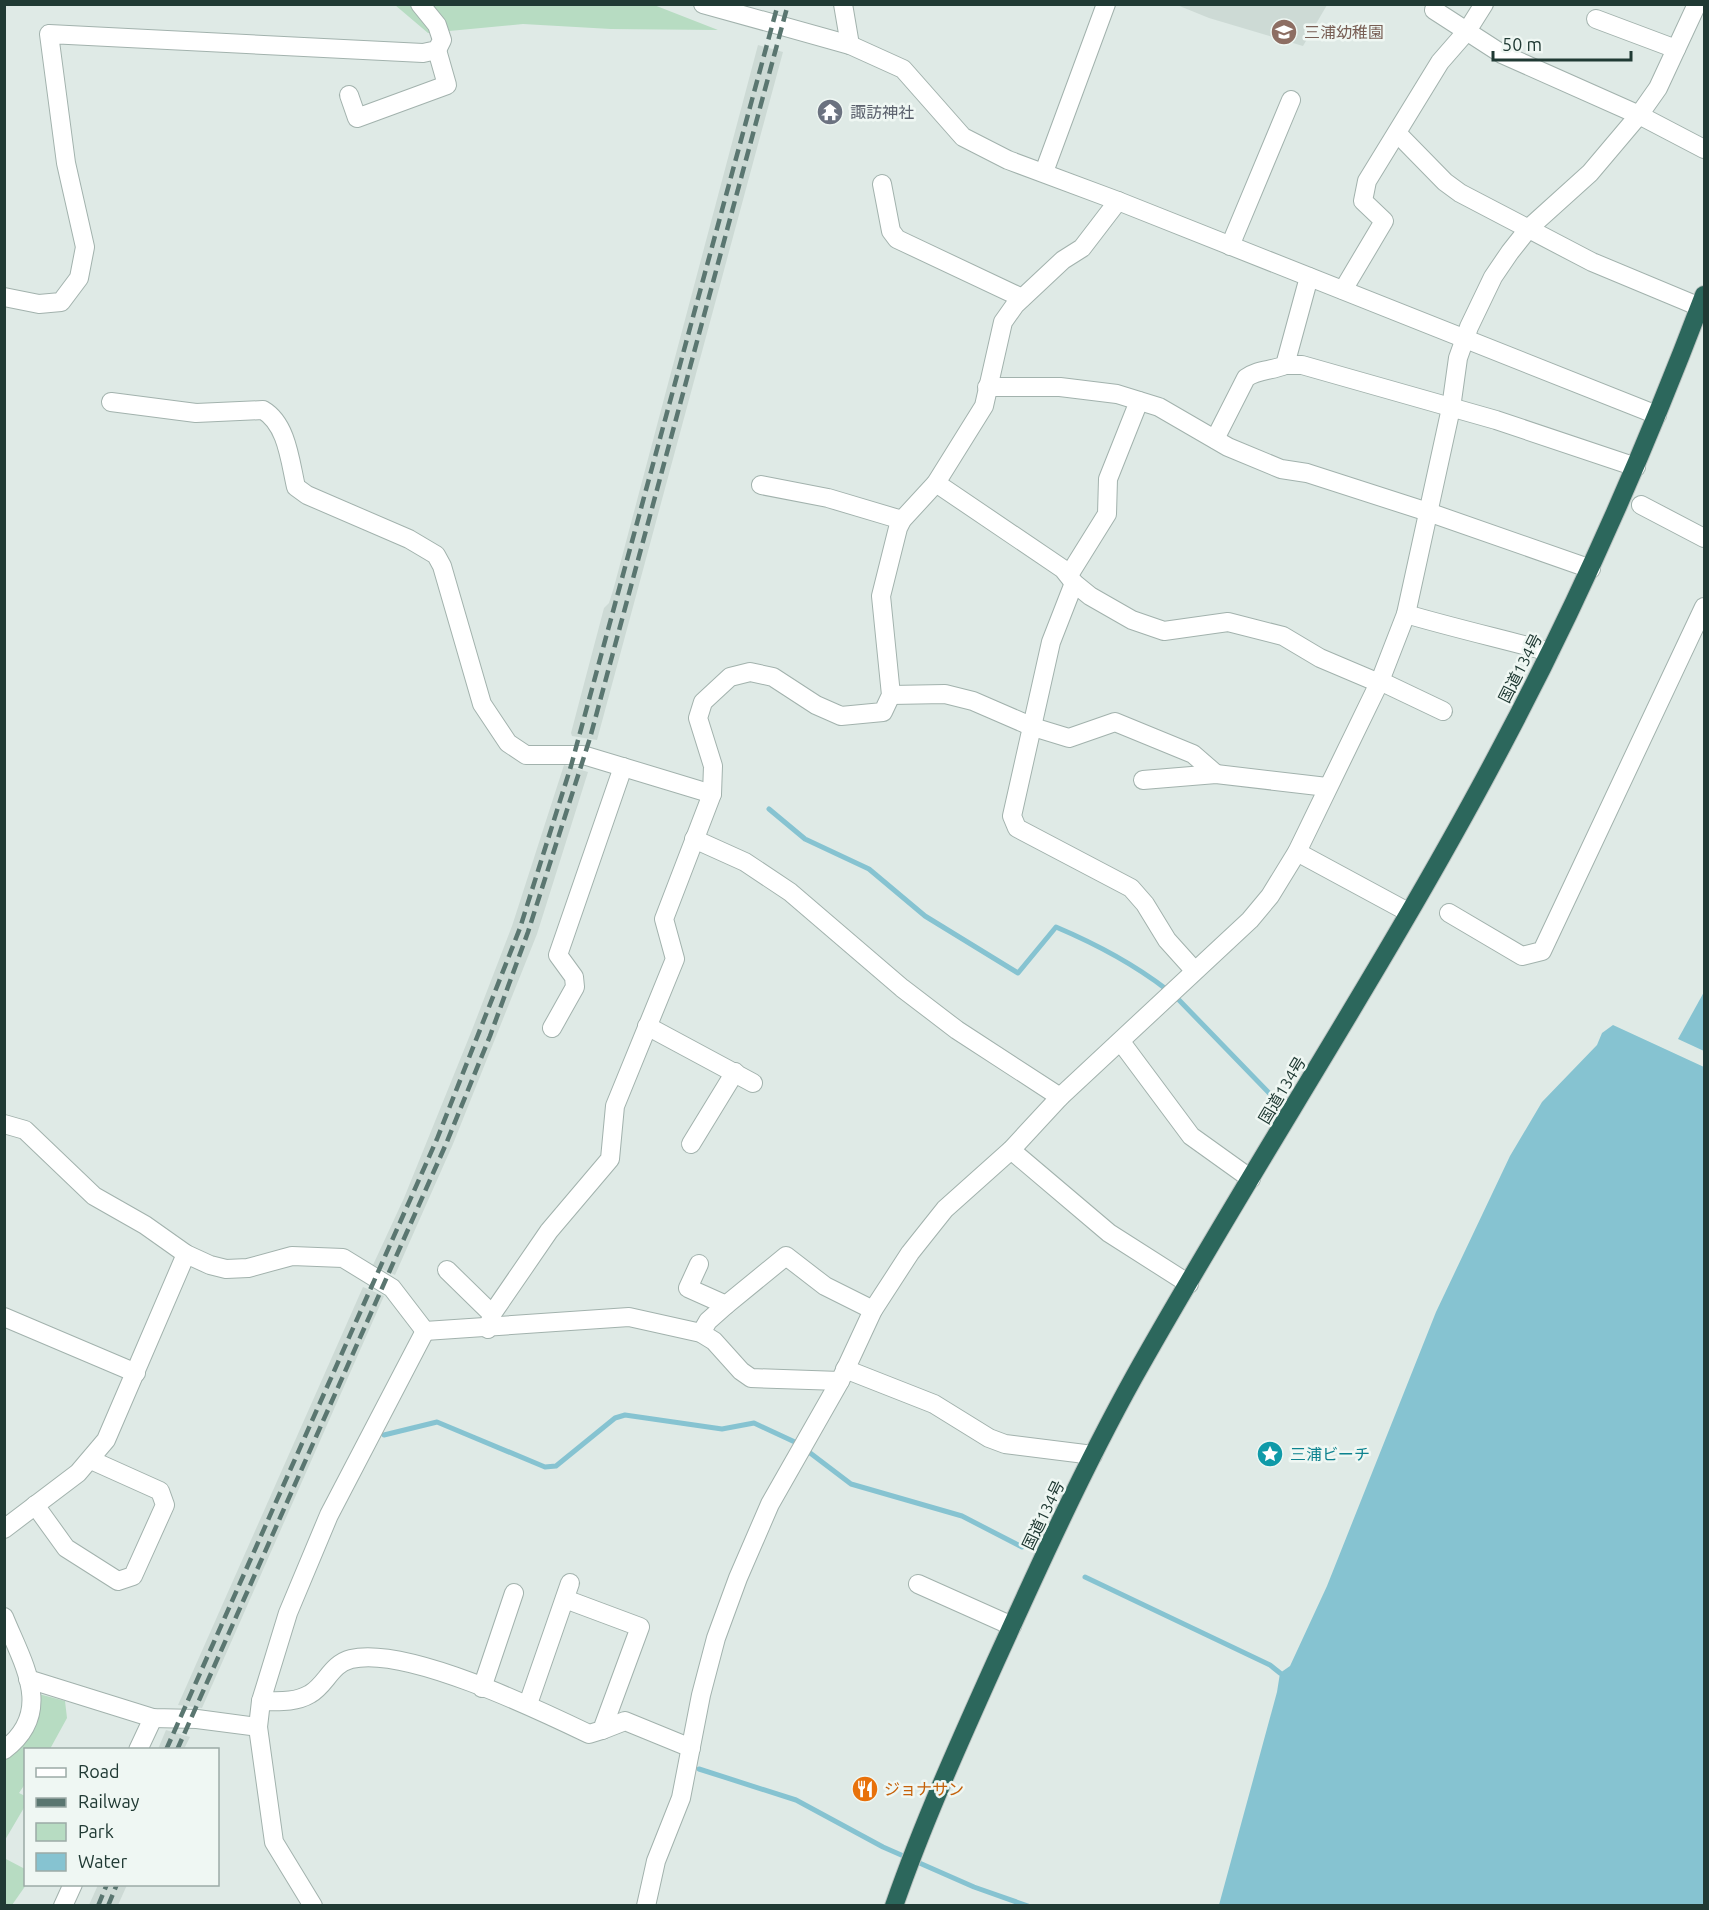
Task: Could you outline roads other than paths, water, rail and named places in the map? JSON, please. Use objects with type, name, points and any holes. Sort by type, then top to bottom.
[{"type":"highway","name":"国道134号","points":[[894,1905],[916,1845],[1012,1626],[1094,1455],[1135,1376],[1408,912],[1503,744],[1591,569],[1636,467],[1702,301]]},
{"type":"street","points":[[349,95],[357,118],[447,85],[437,50],[442,40],[437,25],[420,4]]},
{"type":"street","points":[[703,4],[849,45],[903,69],[963,137],[1008,160],[1118,201],[1656,415]]},
{"type":"street","points":[[843,4],[849,45]]},
{"type":"street","points":[[1044,172],[1106,4]]},
{"type":"street","points":[[1343,290],[1384,221],[1363,201],[1362,194],[1367,181],[1440,62],[1467,31],[1484,4]]},
{"type":"street","points":[[646,1905],[656,1861],[681,1798],[716,1638],[770,1504],[842,1375],[873,1310],[910,1253],[945,1209],[1011,1150],[1060,1097],[1250,920],[1270,896],[1297,852],[1380,682],[1406,614],[1464,338],[1493,277],[1529,228],[1590,173],[1639,115],[1658,88],[1697,4]]},
{"type":"street","points":[[1434,9],[1502,54],[1639,115],[1704,149]]},
{"type":"street","points":[[1596,18],[1676,49]]},
{"type":"street","points":[[4,297],[39,304],[61,302],[79,278],[85,247],[66,163],[49,34],[293,48],[423,53],[437,50]]},
{"type":"street","points":[[1230,246],[1291,100]]},
{"type":"street","points":[[1397,133],[1445,182],[1460,193],[1592,262],[1702,301]]},
{"type":"street","points":[[882,184],[891,231],[897,239],[1022,298]]},
{"type":"street","points":[[490,1321],[549,1231],[610,1159],[615,1106],[675,959],[664,919],[712,794],[712,766],[698,718],[703,702],[730,677],[750,672],[773,677],[816,705],[841,716],[883,711],[891,695],[880,596],[902,520],[936,483],[984,405],[1003,322],[1022,298],[1063,260],[1082,248],[1118,201]]},
{"type":"street","points":[[1285,365],[1310,277]]},
{"type":"street","points":[[1215,439],[1246,378],[1254,372],[1276,369],[1285,365],[1302,365],[1496,420],[1636,467]]},
{"type":"street","points":[[987,387],[1060,387],[1117,394],[1158,406],[1215,439],[1281,469],[1307,473],[1428,512],[1591,569]]},
{"type":"street","points":[[1139,401],[1108,479],[1107,514],[1072,579],[1051,642],[1012,816],[1017,828],[1131,888],[1145,904],[1167,940],[1194,970]]},
{"type":"street","points":[[111,402],[196,413],[263,410],[272,415],[288,452],[296,487],[308,495],[409,539],[436,555],[442,566],[482,704],[508,743],[526,755],[583,755],[712,794]]},
{"type":"street","points":[[936,483],[1132,620],[1164,631],[1228,622],[1283,636],[1320,658],[1443,711]]},
{"type":"street","points":[[761,485],[828,498],[902,520]]},
{"type":"street","points":[[1641,505],[1704,538]]},
{"type":"street","points":[[1449,913],[1522,956],[1542,951],[1704,607]]},
{"type":"street","points":[[1406,614],[1550,652]]},
{"type":"street","points":[[891,695],[945,694],[973,701],[1033,728],[1070,738],[1115,722],[1193,754],[1216,774]]},
{"type":"street","points":[[552,1028],[575,987],[574,977],[558,955],[623,767]]},
{"type":"street","points":[[1143,780],[1216,774],[1327,787]]},
{"type":"street","points":[[694,840],[745,862],[790,892],[902,988],[957,1030],[1060,1097]]},
{"type":"street","points":[[1297,852],[1408,912]]},
{"type":"street","points":[[647,1026],[753,1083]]},
{"type":"street","points":[[1121,1042],[1191,1136],[1251,1179]]},
{"type":"street","points":[[691,1144],[735,1072]]},
{"type":"street","points":[[4,1124],[25,1130],[94,1196],[145,1225],[186,1254],[210,1265],[226,1269],[248,1268],[292,1256],[343,1258],[392,1288],[425,1331]]},
{"type":"street","points":[[1011,1150],[1109,1233],[1189,1284]]},
{"type":"street","points":[[4,1529],[91,1460],[106,1440],[186,1254]]},
{"type":"street","points":[[701,1333],[708,1321],[786,1256],[825,1286],[873,1310]]},
{"type":"street","points":[[699,1264],[688,1288],[726,1305]]},
{"type":"street","points":[[447,1270],[490,1321]]},
{"type":"street","points":[[4,1317],[136,1373]]},
{"type":"street","points":[[425,1331],[490,1321],[629,1317],[701,1333],[714,1341],[741,1371],[751,1378],[842,1375],[923,1399],[989,1438],[1005,1444],[1094,1455]]},
{"type":"street","points":[[313,1905],[274,1842],[258,1726],[261,1701],[288,1613],[329,1515],[425,1331]]},
{"type":"street","points":[[35,1505],[66,1548],[118,1581],[133,1576],[165,1505],[160,1491],[91,1460]]},
{"type":"street","points":[[918,1584],[1012,1626]]},
{"type":"street","points":[[528,1704],[567,1591],[640,1627],[602,1730]]},
{"type":"street","points":[[482,1688],[514,1593]]},
{"type":"street","points":[[4,1617],[28,1679],[33,1702],[26,1730],[4,1750]]},
{"type":"street","points":[[261,1701],[295,1701],[312,1694],[332,1669],[349,1659],[368,1657],[431,1668],[528,1704],[589,1734],[625,1721],[691,1748]]},
{"type":"street","points":[[28,1679],[153,1718],[197,1719],[258,1726]]},
{"type":"street","points":[[138,1748],[153,1718]]},
{"type":"street","points":[[63,1905],[72,1886]]},
{"type":"water","points":[[1704,992],[1704,1051],[1678,1039]]},
{"type":"water","points":[[1613,1025],[1704,1067],[1704,1905],[1219,1905],[1277,1692],[1280,1673],[1290,1666],[1327,1586],[1436,1312],[1510,1156],[1542,1102],[1597,1045],[1602,1033]]},
{"type":"waterway","points":[[769,809],[805,839],[869,869],[925,916],[1018,973],[1056,927],[1113,954],[1166,989]]},
{"type":"waterway","points":[[1178,999],[1273,1097]]},
{"type":"waterway","points":[[384,1435],[437,1422],[545,1467],[556,1466],[615,1418],[625,1415],[722,1429],[754,1423],[797,1443],[851,1484],[962,1516],[1022,1547]]},
{"type":"waterway","points":[[1085,1577],[1270,1665],[1280,1673]]},
{"type":"waterway","points":[[699,1769],[796,1800],[883,1847],[974,1887],[1028,1906]]},
{"type":"railway","points":[[167,1748],[437,1139],[520,928],[571,766],[778,4]]},
{"type":"railway","points":[[178,1748],[446,1144],[490,1036],[528,932],[590,738],[788,4]]},
{"type":"railway","points":[[98,1906],[106,1886]]},
{"type":"railway","points":[[108,1906],[116,1886]]},
{"type":"place","name":"三浦幼稚園","points":[[1284,32]]},
{"type":"place","name":"諏訪神社","points":[[830,112]]},
{"type":"place","name":"三浦ビーチ","points":[[1270,1454]]},
{"type":"place","name":"ジョナサン","points":[[865,1789]]}]
